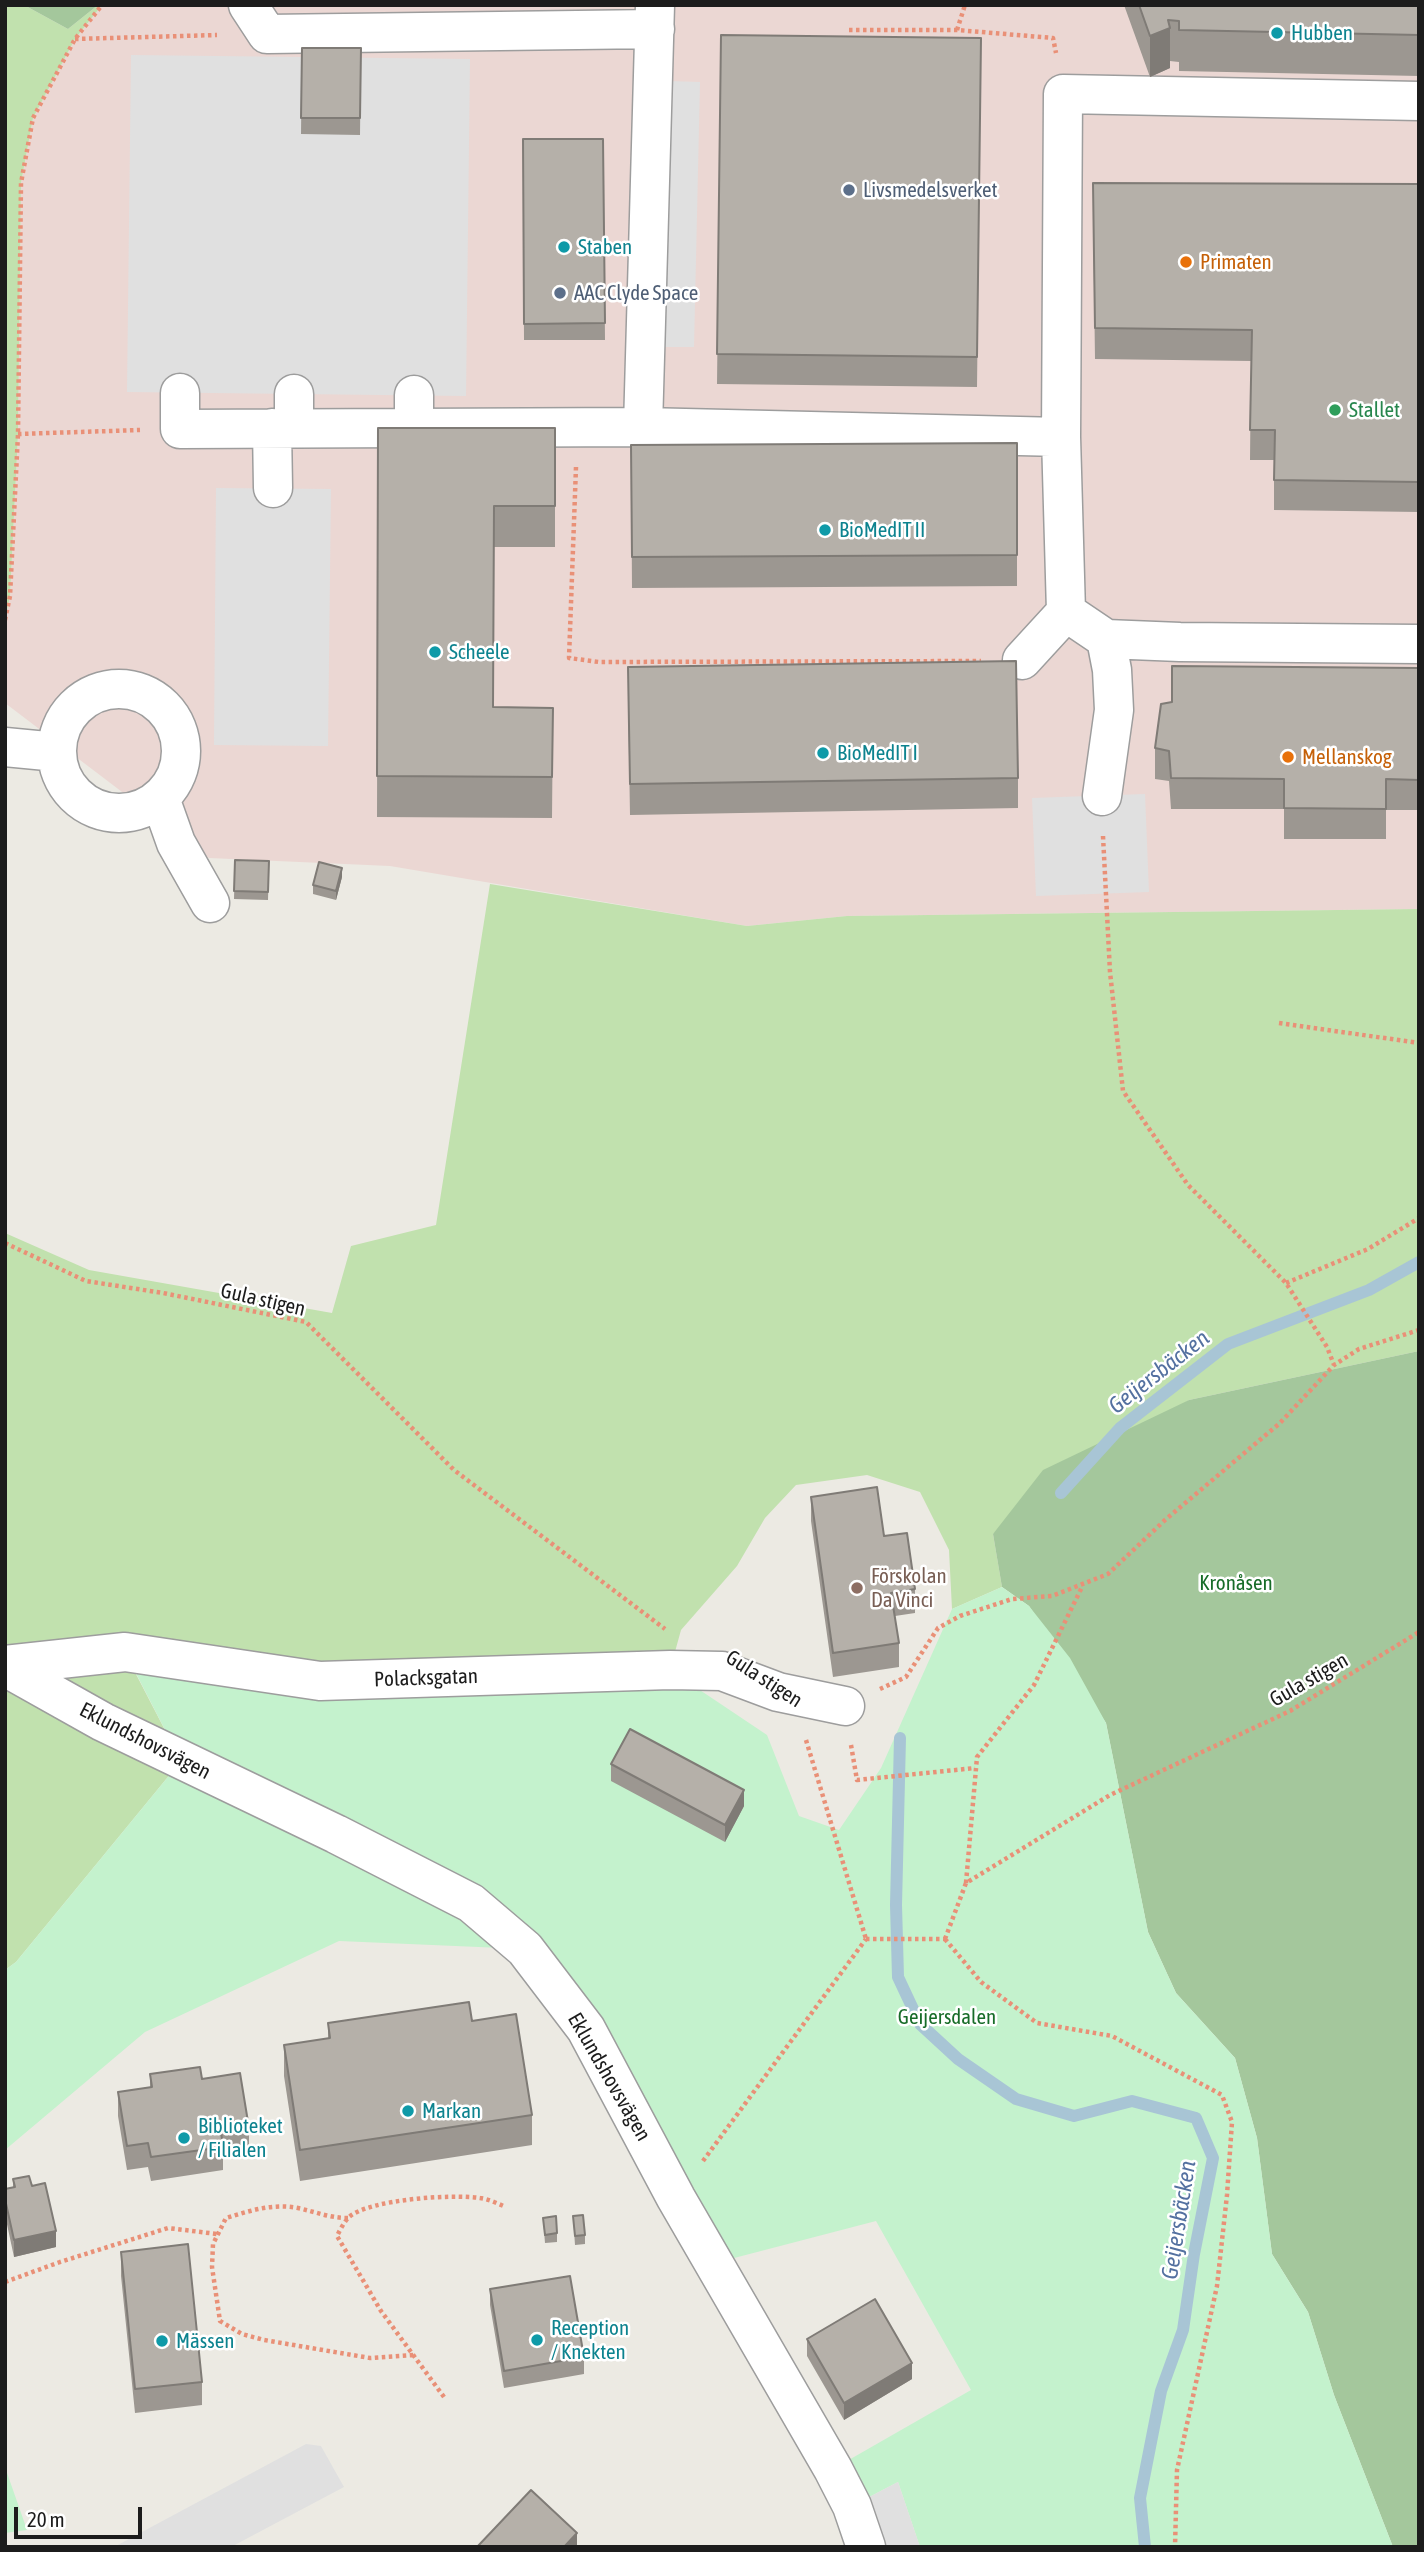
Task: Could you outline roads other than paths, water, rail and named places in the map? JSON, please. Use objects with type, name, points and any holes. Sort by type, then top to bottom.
[{"type":"street","points":[[257,19],[655,17],[643,427]]},
{"type":"street","points":[[1022,660],[1066,612],[1061,437],[1063,94],[1419,101]]},
{"type":"street","points":[[180,411],[287,417],[414,411],[580,427],[1061,437]]},
{"type":"street","points":[[273,488],[287,417]]},
{"type":"street","points":[[1066,612],[1106,639],[1419,644]]},
{"type":"street","points":[[1102,796],[1114,710],[1112,670],[1106,639]]},
{"type":"street","points":[[104,690],[138,691],[154,699],[165,708],[176,725],[181,750],[174,779],[160,798],[147,806],[120,813],[98,810],[80,800],[61,773],[57,752],[60,730],[78,704],[104,690]]},
{"type":"street","points":[[5,747],[57,752]]},
{"type":"street","points":[[160,798],[176,843],[210,903]]},
{"type":"street","name":"Polacksgatan","points":[[5,1666],[125,1652],[320,1681],[670,1670],[722,1671],[778,1692],[845,1706]]},
{"type":"street","name":"Eklundshovsvägen","points":[[5,1666],[103,1722],[336,1833],[471,1903],[525,1949],[586,2029],[676,2198],[833,2469],[852,2506],[866,2547]]},
{"type":"waterway","name":"Geijersbäcken","points":[[1061,1493],[1120,1428],[1228,1344],[1369,1290],[1419,1262]]},
{"type":"waterway","name":"Geijersbäcken","points":[[900,1738],[896,1905],[898,1977],[920,2024],[958,2059],[1016,2099],[1074,2116],[1132,2101],[1196,2118],[1213,2158],[1194,2254],[1183,2330],[1161,2391],[1140,2498],[1145,2547]]},
{"type":"place","name":"Hubben","points":[[1277,33]]},
{"type":"place","name":"Livsmedelsverket","points":[[849,190]]},
{"type":"place","name":"Staben","points":[[564,247]]},
{"type":"place","name":"Primaten","points":[[1186,262]]},
{"type":"place","name":"AAC Clyde Space","points":[[560,293]]},
{"type":"place","name":"Stallet","points":[[1335,410]]},
{"type":"place","name":"BioMedIT II","points":[[825,530]]},
{"type":"place","name":"Scheele","points":[[435,652]]},
{"type":"place","name":"BioMedIT I","points":[[823,753]]},
{"type":"place","name":"Mellanskog","points":[[1288,757]]},
{"type":"place","name":"Förskolan Da Vinci","points":[[857,1588]]},
{"type":"place","name":"Markan","points":[[408,2111]]},
{"type":"place","name":"Biblioteket / Filialen","points":[[184,2138]]},
{"type":"place","name":"Reception / Knekten","points":[[537,2340]]},
{"type":"place","name":"Mässen","points":[[162,2341]]},
{"type":"park label","name":"Kronåsen","points":[[1236,1583]]},
{"type":"park label","name":"Geijersdalen","points":[[947,2017]]}]
